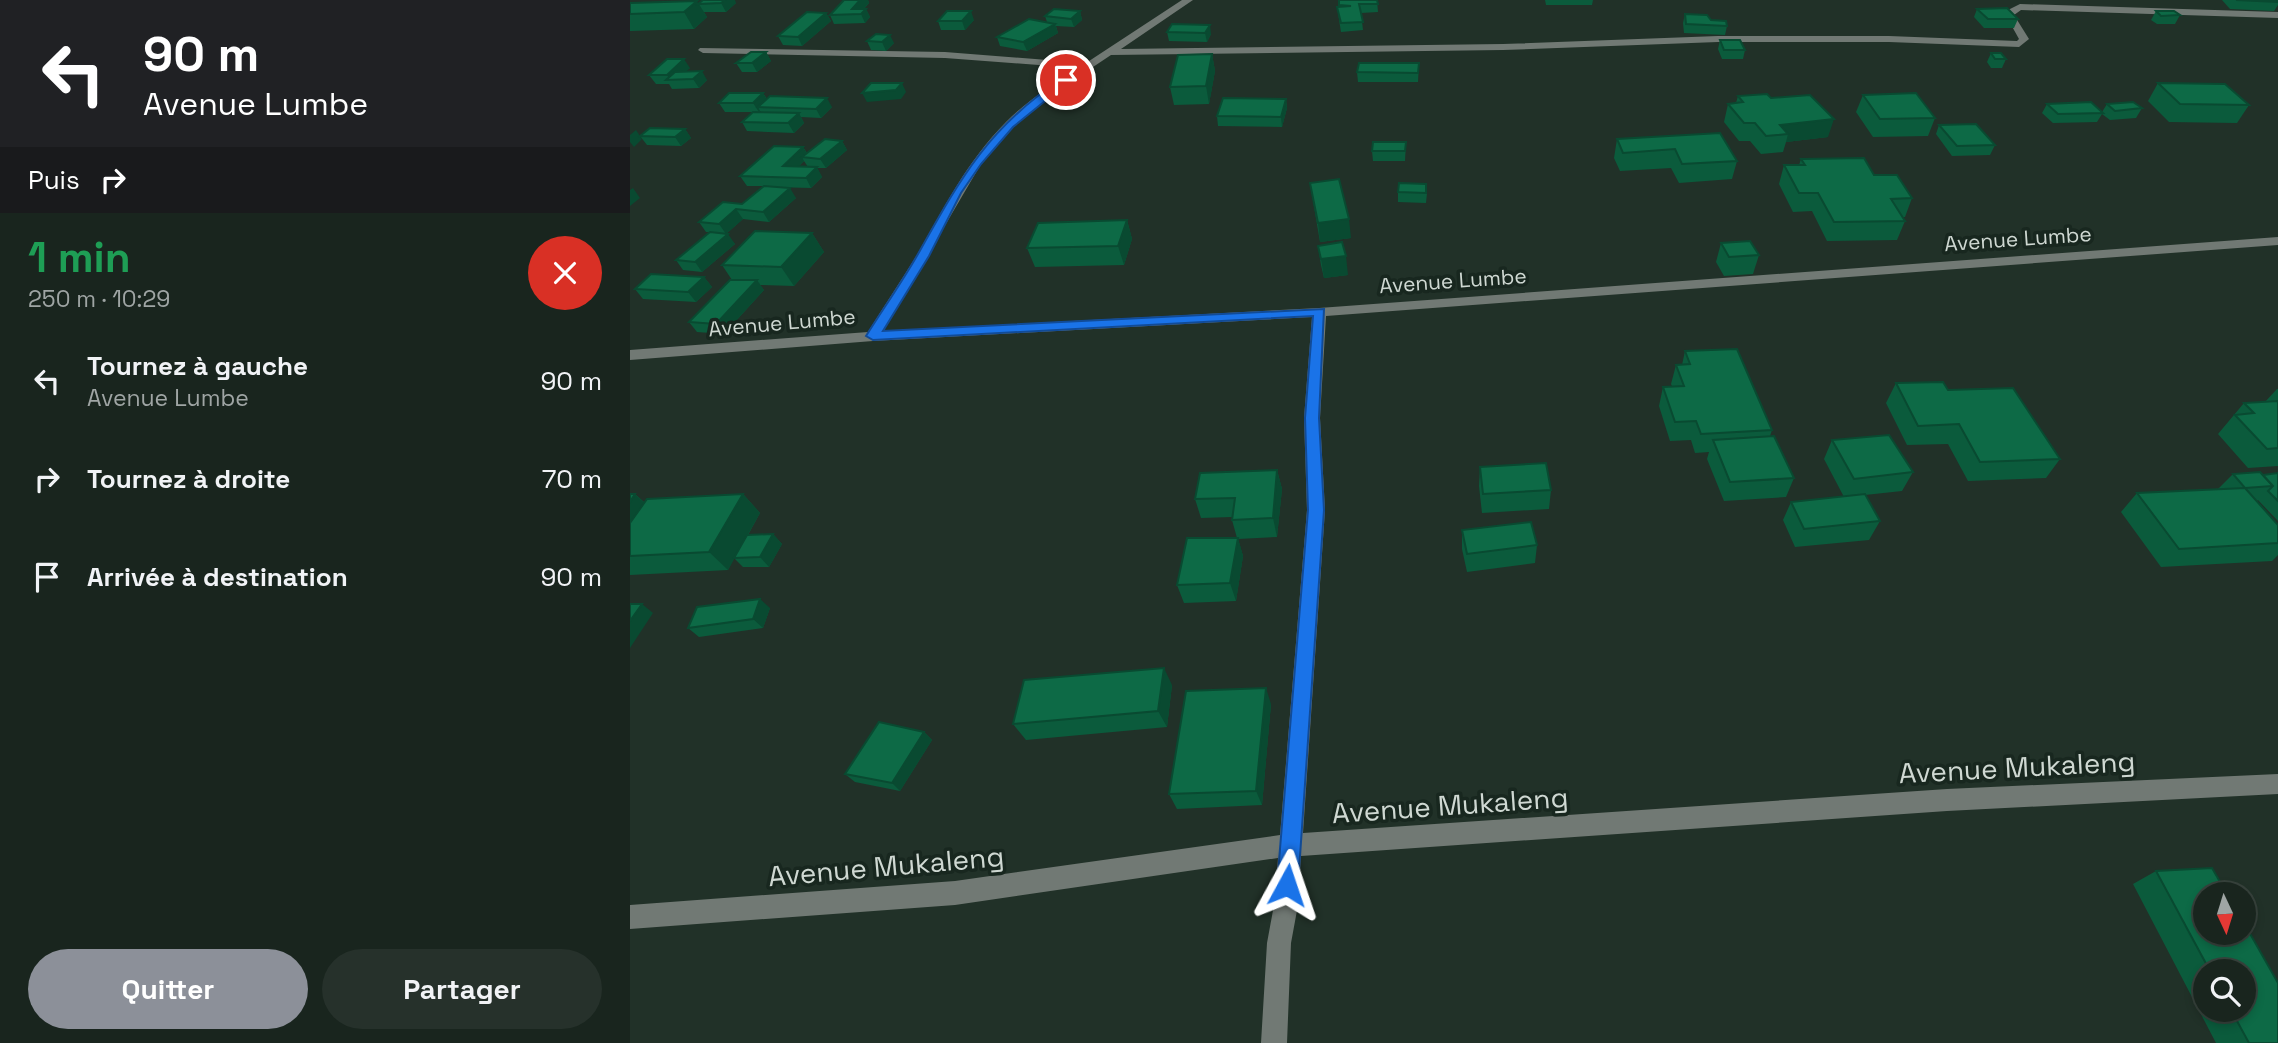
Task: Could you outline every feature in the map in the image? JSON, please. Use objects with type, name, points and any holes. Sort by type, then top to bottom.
[{"type":"street","points":[[873,336],[923,256],[956,193],[1010,124],[1044,95],[1188,0]]},
{"type":"street","points":[[1111,52],[1503,47],[1731,39],[1924,40],[2020,44],[2024,39],[2009,15],[2009,12],[2020,8],[2278,15]]},
{"type":"street","points":[[703,50],[909,53],[1028,59],[1088,66]]},
{"type":"street","name":"Avenue Lumbe","points":[[630,355],[873,336],[1319,312],[2278,241]]},
{"type":"street","points":[[1274,1043],[1279,943],[1291,845],[1316,510],[1312,418],[1319,312]]},
{"type":"street","name":"Avenue Mukaleng","points":[[630,917],[955,893],[1291,845],[1947,800],[2278,784]]},
{"type":"building","points":[[703,0],[725,0],[721,3],[698,4]]},
{"type":"building","points":[[844,0],[860,0],[852,9],[866,9],[861,14],[830,15]]},
{"type":"building","points":[[1339,0],[1377,0],[1378,4],[1359,4],[1363,22],[1341,23],[1337,7],[1351,6],[1339,5]]},
{"type":"building","points":[[2236,0],[2277,0],[2278,2]]},
{"type":"building","points":[[697,1],[684,12],[630,14],[630,3]]},
{"type":"building","points":[[2007,8],[2018,19],[1988,19],[1977,9]]},
{"type":"building","points":[[1054,9],[1080,11],[1071,19],[1045,16]]},
{"type":"building","points":[[947,11],[971,11],[962,21],[938,21]]},
{"type":"building","points":[[2156,11],[2174,11],[2180,15],[2161,16]]},
{"type":"building","points":[[807,12],[826,13],[798,37],[778,36]]},
{"type":"building","points":[[1685,14],[1707,15],[1711,20],[1726,21],[1727,26],[1686,24]]},
{"type":"building","points":[[1029,19],[1055,24],[1023,42],[997,37]]},
{"type":"building","points":[[1172,24],[1210,25],[1205,33],[1167,32]]},
{"type":"building","points":[[876,34],[890,35],[882,42],[867,41]]},
{"type":"building","points":[[1720,40],[1740,40],[1745,50],[1724,50]]},
{"type":"building","points":[[751,52],[766,52],[752,63],[736,63]]},
{"type":"building","points":[[1991,53],[2001,53],[2006,59],[1995,59]]},
{"type":"building","points":[[1212,54],[1206,86],[1170,87],[1178,55]]},
{"type":"building","points":[[667,59],[684,59],[667,75],[649,75]]},
{"type":"building","points":[[1359,63],[1419,63],[1418,73],[1357,72]]},
{"type":"building","points":[[702,71],[693,79],[666,80],[675,72]]},
{"type":"building","points":[[871,83],[902,83],[896,90],[862,93]]},
{"type":"building","points":[[2158,83],[2225,84],[2249,105],[2180,104]]},
{"type":"building","points":[[729,93],[763,93],[753,103],[719,103]]},
{"type":"building","points":[[1916,93],[1935,118],[1880,119],[1863,95]]},
{"type":"building","points":[[1767,94],[1771,98],[1810,95],[1834,119],[1780,125],[1788,134],[1766,136],[1755,123],[1744,123],[1728,104],[1743,102],[1738,96]]},
{"type":"building","points":[[770,96],[827,98],[816,109],[758,107]]},
{"type":"building","points":[[1223,98],[1286,99],[1281,117],[1217,116]]},
{"type":"building","points":[[2091,102],[2103,113],[2058,114],[2047,104]]},
{"type":"building","points":[[2133,102],[2142,108],[2115,111],[2107,104]]},
{"type":"building","points":[[753,112],[799,113],[788,123],[742,122]]},
{"type":"building","points":[[1976,124],[1995,145],[1957,146],[1939,125]]},
{"type":"building","points":[[650,128],[685,129],[675,137],[640,136]]},
{"type":"building","points":[[1720,133],[1737,161],[1682,164],[1675,149],[1623,153],[1617,139]]},
{"type":"building","points":[[825,139],[842,141],[820,159],[802,157]]},
{"type":"building","points":[[1373,142],[1406,142],[1405,151],[1372,151]]},
{"type":"building","points":[[774,146],[803,147],[783,166],[817,167],[806,178],[740,176]]},
{"type":"building","points":[[1864,158],[1874,175],[1897,175],[1912,198],[1891,199],[1905,221],[1834,222],[1818,193],[1799,193],[1784,165],[1805,165],[1801,159]]},
{"type":"building","points":[[1339,179],[1349,219],[1318,223],[1310,183]]},
{"type":"building","points":[[1399,183],[1426,184],[1426,193],[1398,192]]},
{"type":"building","points":[[764,186],[790,188],[763,212],[736,209],[719,224],[699,222],[723,202],[742,204]]},
{"type":"building","points":[[1127,220],[1118,246],[1027,248],[1038,223]]},
{"type":"building","points":[[755,231],[812,233],[781,267],[722,265]]},
{"type":"building","points":[[710,232],[728,234],[695,262],[676,260]]},
{"type":"building","points":[[1750,241],[1759,255],[1729,257],[1721,243]]},
{"type":"building","points":[[1342,242],[1346,256],[1321,259],[1318,246]]},
{"type":"building","points":[[651,274],[704,277],[688,292],[635,289]]},
{"type":"building","points":[[730,280],[757,280],[716,324],[689,322]]},
{"type":"building","points":[[1737,349],[1772,430],[1701,434],[1696,421],[1675,422],[1663,387],[1684,386],[1676,365],[1690,364],[1685,351]]},
{"type":"building","points":[[1943,382],[1948,390],[2013,388],[2060,459],[1980,462],[1959,424],[1918,426],[1896,383]]},
{"type":"building","points":[[2278,401],[2278,448],[2267,449],[2235,415],[2254,413],[2244,403]]},
{"type":"building","points":[[1889,435],[1913,472],[1854,479],[1832,440]]},
{"type":"building","points":[[1774,436],[1794,478],[1730,482],[1713,440]]},
{"type":"building","points":[[1546,463],[1551,490],[1483,494],[1480,467]]},
{"type":"building","points":[[1277,470],[1273,518],[1232,520],[1235,498],[1195,499],[1200,473]]},
{"type":"building","points":[[2260,472],[2273,486],[2245,488],[2233,474]]},
{"type":"building","points":[[2278,473],[2278,501],[2268,491],[2273,486],[2263,475]]},
{"type":"building","points":[[2245,488],[2278,525],[2278,543],[2179,549],[2137,493]]},
{"type":"building","points":[[743,494],[709,552],[630,556],[630,523],[647,499]]},
{"type":"building","points":[[1865,494],[1880,521],[1804,529],[1791,502]]},
{"type":"building","points":[[1531,522],[1537,545],[1467,554],[1462,530]]},
{"type":"building","points":[[773,534],[760,557],[734,558],[747,535]]},
{"type":"building","points":[[1187,538],[1238,538],[1230,583],[1177,585]]},
{"type":"building","points":[[760,599],[753,619],[688,628],[697,607]]},
{"type":"building","points":[[630,604],[642,604],[630,621]]},
{"type":"building","points":[[1164,668],[1158,711],[1013,724],[1024,680]]},
{"type":"building","points":[[1266,688],[1256,791],[1169,794],[1186,691]]},
{"type":"building","points":[[879,722],[924,732],[892,783],[845,774]]},
{"type":"building","points":[[2212,868],[2220,882],[2193,882],[2193,940],[2156,871]]},
{"type":"building","points":[[2256,944],[2278,983],[2278,1043],[2249,1043],[2238,1022],[2256,1022],[2256,959],[2204,959],[2196,945]]},
{"type":"route","points":[[1066,80],[1010,124],[978,162],[956,193],[923,256],[873,336],[1319,312],[1312,418],[1316,510],[1287,885]]}]
